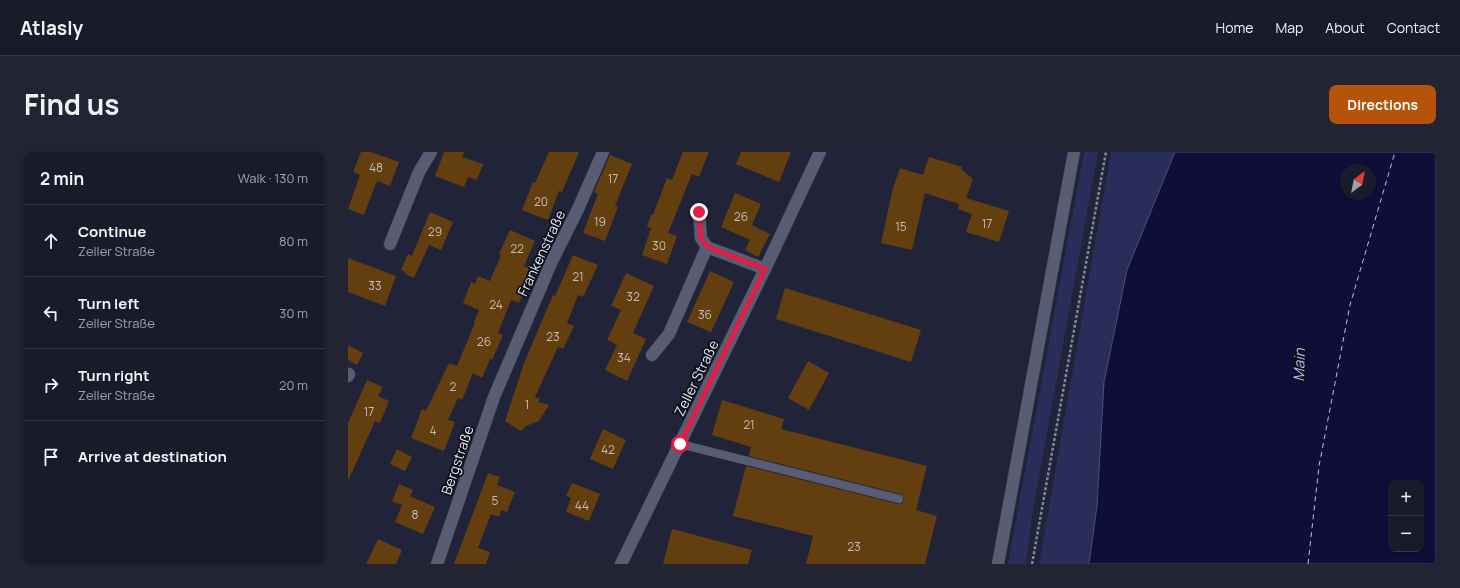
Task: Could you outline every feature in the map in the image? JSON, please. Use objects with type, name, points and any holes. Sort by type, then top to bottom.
[{"type":"street","points":[[390,244],[419,172],[431,152]]},
{"type":"street","name":"Frankenstraße","points":[[507,366],[552,261],[578,209],[603,152]]},
{"type":"street","name":"Zeller Straße","points":[[621,564],[765,269],[820,152]]},
{"type":"street","points":[[998,564],[1074,152]]},
{"type":"street","points":[[699,212],[701,238],[708,247],[765,269]]},
{"type":"street","points":[[652,355],[669,334],[708,247]]},
{"type":"street","name":"Bergstraße","points":[[437,564],[494,397],[507,366]]},
{"type":"lane","points":[[680,444],[899,499]]},
{"type":"path","points":[[1032,564],[1106,152]]},
{"type":"shaded area","points":[[1084,152],[1098,152],[1032,516],[1026,564],[1008,564]]},
{"type":"shaded area","points":[[1111,152],[1175,152],[1127,270],[1089,564],[1039,564]]},
{"type":"water","name":"Main","points":[[1175,152],[1436,152],[1436,564],[1089,564],[1097,506],[1104,382],[1127,270]]},
{"type":"building","points":[[361,152],[371,152],[399,162],[390,186],[377,181],[364,215],[348,209],[360,175],[353,172]]},
{"type":"building","points":[[444,152],[464,152],[462,157],[483,164],[477,180],[468,177],[464,187],[435,176]]},
{"type":"building","points":[[549,152],[579,152],[562,192],[559,191],[548,220],[522,210],[533,182],[535,183]]},
{"type":"building","points":[[683,152],[709,152],[699,177],[692,174],[668,233],[677,236],[667,264],[642,255],[651,228],[647,227],[651,215],[653,215],[667,178],[672,180]]},
{"type":"building","points":[[741,152],[791,152],[779,182],[736,164]]},
{"type":"building","points":[[610,155],[632,164],[615,206],[618,207],[605,241],[583,233],[598,194],[594,192]]},
{"type":"building","points":[[929,157],[962,167],[961,169],[973,179],[966,198],[1009,211],[999,242],[966,232],[972,214],[958,209],[959,204],[925,193],[912,250],[881,243],[893,188],[900,168],[923,175]]},
{"type":"building","points":[[735,193],[761,204],[752,225],[770,234],[758,257],[745,250],[750,240],[721,227]]},
{"type":"building","points":[[430,212],[453,222],[441,250],[429,245],[414,278],[405,274],[406,272],[401,270],[408,254],[412,256]]},
{"type":"building","points":[[510,230],[535,241],[524,266],[529,268],[525,279],[528,280],[519,303],[511,300],[498,333],[503,335],[482,378],[473,373],[462,400],[458,398],[448,420],[455,422],[444,451],[411,438],[422,409],[426,411],[449,363],[457,366],[475,323],[474,322],[479,310],[463,303],[471,282],[475,284],[478,276],[490,281],[501,255],[499,254]]},
{"type":"building","points":[[573,255],[598,265],[583,297],[578,295],[567,323],[574,326],[563,349],[558,347],[535,397],[540,399],[538,402],[549,405],[539,421],[526,426],[521,431],[505,421],[524,363],[553,295],[555,296]]},
{"type":"building","points":[[348,258],[396,276],[385,306],[348,292]]},
{"type":"building","points":[[710,271],[734,282],[711,332],[687,322]]},
{"type":"building","points":[[626,273],[654,286],[633,333],[646,339],[627,381],[605,370],[617,345],[607,340],[621,310],[611,306]]},
{"type":"building","points":[[785,288],[921,330],[911,362],[776,319]]},
{"type":"building","points":[[348,345],[363,353],[357,365],[348,360]]},
{"type":"building","points":[[808,361],[829,373],[809,410],[788,398]]},
{"type":"building","points":[[367,380],[383,387],[378,396],[389,401],[380,423],[375,421],[348,481],[348,423]]},
{"type":"building","points":[[722,400],[784,419],[781,429],[927,466],[916,510],[937,516],[925,564],[806,564],[813,536],[733,516],[746,466],[898,504],[903,503],[904,498],[900,494],[749,456],[751,447],[712,435]]},
{"type":"building","points":[[603,429],[626,440],[613,469],[590,459]]},
{"type":"building","points":[[397,449],[412,457],[405,471],[390,464]]},
{"type":"building","points":[[488,473],[500,477],[497,485],[515,492],[507,512],[501,510],[499,517],[491,514],[478,548],[490,552],[486,564],[454,564]]},
{"type":"building","points":[[572,483],[600,494],[589,521],[566,512],[571,498],[566,496]]},
{"type":"building","points":[[399,484],[413,490],[410,496],[435,507],[423,534],[395,522],[402,505],[392,501]]},
{"type":"building","points":[[672,529],[752,550],[748,564],[663,564]]},
{"type":"building","points":[[378,539],[402,550],[396,564],[366,564]]},
{"type":"ferry route","points":[[1308,564],[1319,466],[1350,305],[1395,152]]},
{"type":"route","points":[[680,444],[765,269],[708,247],[701,238],[699,212]]}]
